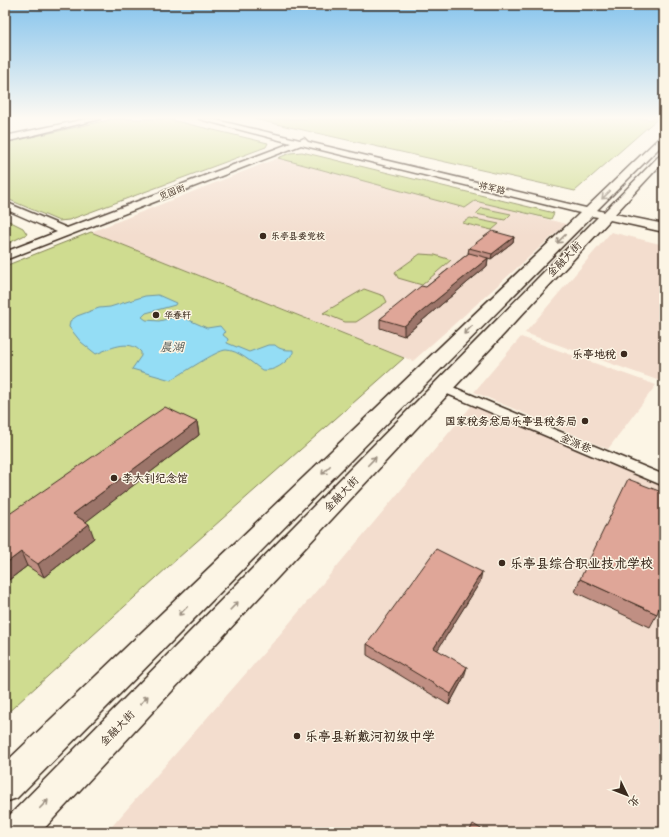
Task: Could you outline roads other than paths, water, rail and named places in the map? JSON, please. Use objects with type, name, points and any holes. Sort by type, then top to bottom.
[{"type":"main road","name":"觅园街","points":[[5,251],[64,231],[257,158]]},
{"type":"main road","name":"将军路","points":[[375,158],[600,211],[664,228]]},
{"type":"main road","name":"金融大街","points":[[17,832],[443,387],[646,158]]},
{"type":"main road","name":"金融大街","points":[[5,786],[600,211],[662,158]]},
{"type":"main road","points":[[5,205],[64,231]]},
{"type":"main road","name":"将军路","points":[[600,211],[664,222]]},
{"type":"main road","name":"觅园街","points":[[5,256],[64,231]]},
{"type":"street","name":"金源巷","points":[[443,387],[664,481]]},
{"type":"water","name":"晨湖","points":[[158,295],[176,303],[175,305],[146,313],[142,317],[146,320],[159,321],[180,316],[207,328],[220,326],[225,332],[223,335],[228,339],[227,343],[249,352],[268,345],[275,345],[281,349],[293,350],[293,353],[280,366],[271,370],[262,370],[240,354],[226,350],[208,358],[171,380],[132,369],[141,356],[141,352],[136,348],[125,345],[113,347],[96,354],[81,342],[69,327],[70,321],[77,316],[99,308],[110,307],[145,296]]},
{"type":"place","name":"乐亭县委党校","points":[[263,236]]},
{"type":"place","name":"华春轩","points":[[156,315]]},
{"type":"place","name":"乐亭地税","points":[[624,354]]},
{"type":"place","name":"国家税务总局乐亭县税务局","points":[[585,421]]},
{"type":"place","name":"李大钊纪念馆","points":[[114,478]]},
{"type":"place","name":"乐亭县综合职业技术学校","points":[[502,563]]},
{"type":"place","name":"乐亭县新戴河初级中学","points":[[297,736]]}]
